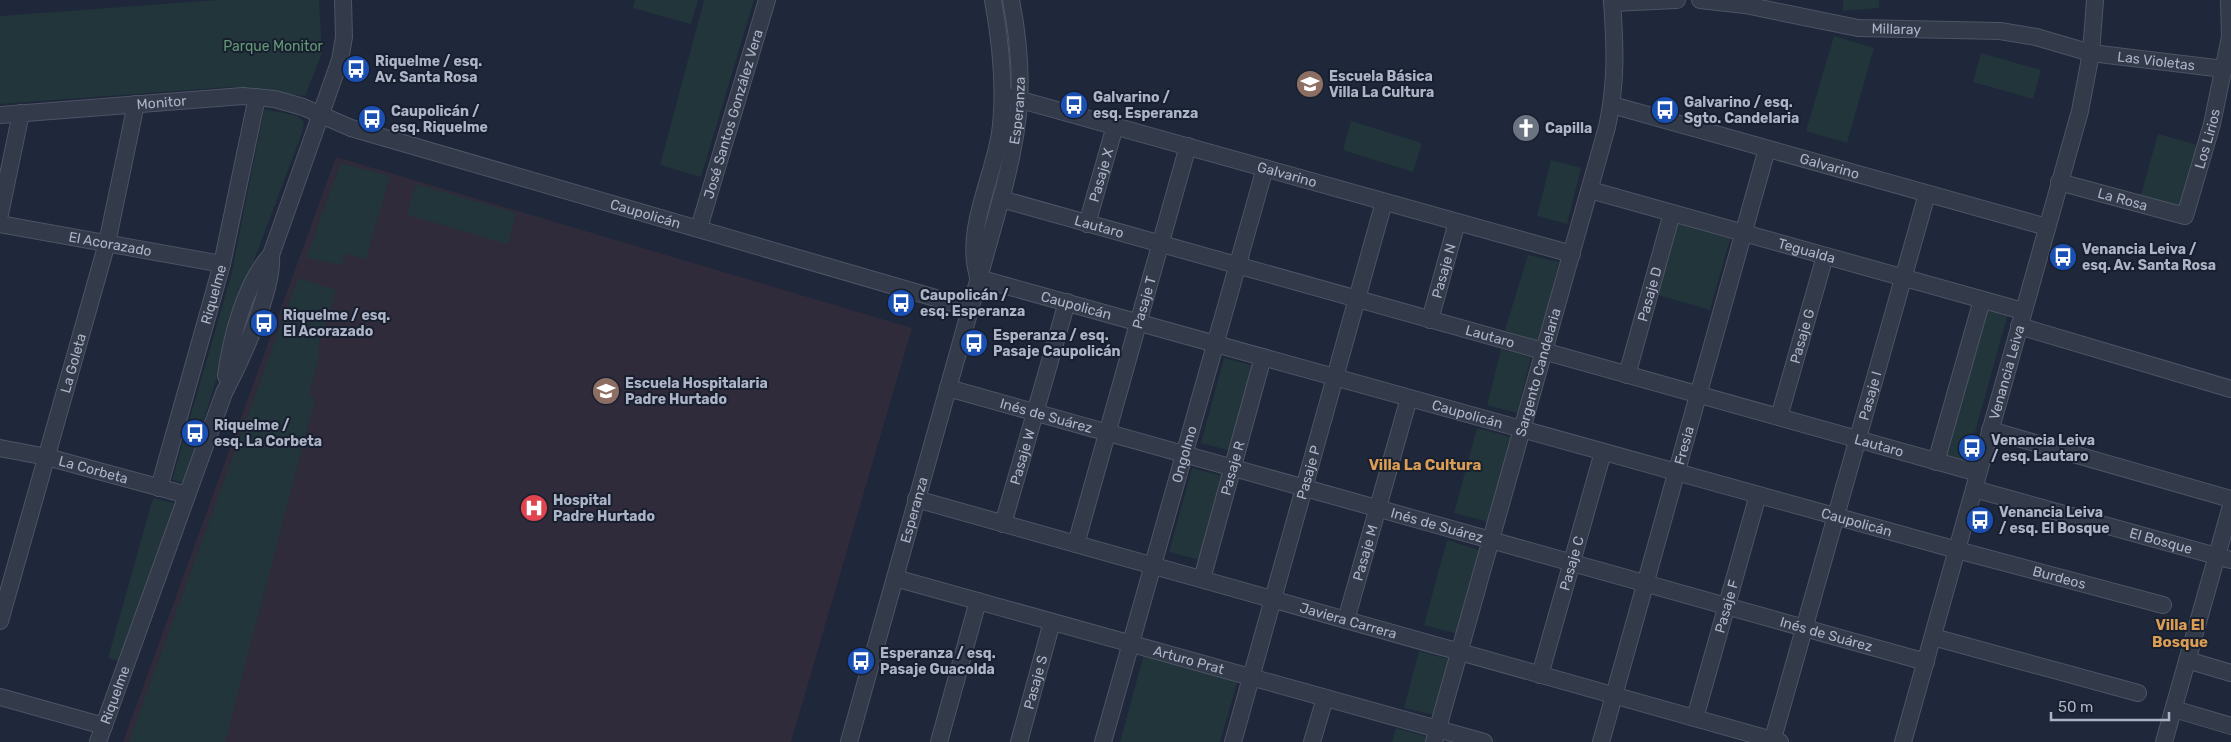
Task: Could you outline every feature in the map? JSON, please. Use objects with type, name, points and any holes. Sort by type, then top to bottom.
[{"type":"street","name":"Riquelme","points":[[98,742],[224,393],[246,345],[268,285],[272,264],[271,255],[342,50],[344,0]]},
{"type":"street","name":"José Santos González Vera","points":[[699,228],[767,0]]},
{"type":"street","name":"Esperanza","points":[[978,278],[973,244],[998,144],[1003,94],[1002,59],[993,0]]},
{"type":"street","name":"Esperanza","points":[[852,741],[916,499],[1001,200],[1015,143],[1020,99],[1019,46],[1012,0]]},
{"type":"street","points":[[1612,2],[1677,0]]},
{"type":"street","name":"Millaray","points":[[1700,0],[1745,5],[1858,28],[2000,31],[2036,37],[2091,53]]},
{"type":"street","name":"Venancia Leiva","points":[[1903,742],[2084,92],[2091,53],[2095,0]]},
{"type":"street","name":"Los Lirios","points":[[2185,216],[2212,124],[2224,69],[2230,37],[2229,0]]},
{"type":"street","name":"Sargento Candelaria","points":[[1436,736],[1590,190],[1612,105],[1616,60],[1612,2]]},
{"type":"street","name":"Las Violetas","points":[[2091,53],[2224,69]]},
{"type":"street","name":"Galvarino","points":[[1003,94],[1572,254]]},
{"type":"street","name":"Monitor","points":[[0,115],[229,96],[275,99],[320,115]]},
{"type":"street","name":"Riquelme","points":[[159,488],[222,264],[257,97]]},
{"type":"street","name":"La Goleta","points":[[0,621],[107,244],[136,104]]},
{"type":"street","name":"Galvarino","points":[[1612,105],[2047,227]]},
{"type":"street","points":[[0,214],[21,113]]},
{"type":"street","name":"Caupolicán","points":[[320,115],[351,128],[970,308]]},
{"type":"street","name":"Pasaje X","points":[[1088,224],[1115,126]]},
{"type":"street","name":"Pasaje T","points":[[1076,544],[1188,146]]},
{"type":"street","name":"Fresia","points":[[1601,742],[1767,148]]},
{"type":"street","name":"Ongolmo","points":[[1103,742],[1265,168]]},
{"type":"street","name":"La Rosa","points":[[2060,182],[2185,216]]},
{"type":"street","name":"Tegualda","points":[[1590,190],[1982,300],[2021,319],[2231,389]]},
{"type":"street","name":"Pasaje I","points":[[1775,741],[1804,628],[1927,194]]},
{"type":"street","name":"Lautaro","points":[[1001,200],[1936,462],[1976,481]]},
{"type":"street","name":"Pasaje P","points":[[1233,742],[1384,202]]},
{"type":"street","name":"Pasaje D","points":[[1627,375],[1672,213]]},
{"type":"street","name":"Pasaje N","points":[[1430,320],[1457,222]]},
{"type":"street","name":"El Acorazado","points":[[0,224],[222,264]]},
{"type":"street","name":"Pasaje G","points":[[1779,417],[1825,256]]},
{"type":"street","name":"Caupolicán","points":[[978,278],[1957,550]]},
{"type":"street","points":[[1936,462],[1982,300]]},
{"type":"street","name":"Pasaje W","points":[[1003,524],[1067,302]]},
{"type":"street","name":"Pasaje R","points":[[1202,580],[1263,358]]},
{"type":"street","name":"Inés de Suárez","points":[[948,388],[1926,662]]},
{"type":"street","name":"Pasaje M","points":[[1346,620],[1409,398]]},
{"type":"street","points":[[1990,430],[2231,499]]},
{"type":"street","name":"La Corbeta","points":[[0,448],[47,457],[187,495]]},
{"type":"street","name":"Pasaje C","points":[[1540,675],[1603,452]]},
{"type":"street","name":"El Bosque","points":[[1976,481],[2224,558]]},
{"type":"street","name":"Pasaje F","points":[[1695,718],[1758,495]]},
{"type":"street","name":"Javiera Carrera","points":[[916,499],[1775,741]]},
{"type":"street","points":[[2164,742],[2187,660],[2224,558],[2231,506]]},
{"type":"street","name":"Burdeos","points":[[1957,550],[2163,605]]},
{"type":"street","name":"Arturo Prat","points":[[895,578],[1325,698],[1436,736],[1484,742]]},
{"type":"street","points":[[939,742],[978,601]]},
{"type":"street","name":"Pasaje S","points":[[1019,742],[1052,622]]},
{"type":"street","points":[[1933,637],[2138,694]]},
{"type":"street","points":[[2187,660],[2231,673]]},
{"type":"street","points":[[0,697],[104,726]]},
{"type":"street","points":[[1312,742],[1325,698]]},
{"type":"street","points":[[2174,710],[2231,726]]},
{"type":"shaded area","name":"Hospital Padre Hurtado","points":[[336,157],[912,328],[791,742],[123,742]]},
{"type":"green space","name":"Parque Monitor","points":[[218,0],[319,0],[322,53],[305,96],[231,87],[0,104],[0,16]]},
{"type":"green space","points":[[635,0],[698,0],[691,24],[633,8]]},
{"type":"green space","points":[[704,0],[754,0],[701,177],[660,165]]},
{"type":"green space","points":[[1843,0],[1879,0],[1879,8],[1843,11]]},
{"type":"green space","points":[[1834,36],[1874,48],[1847,143],[1806,131]]},
{"type":"green space","points":[[1981,53],[2041,70],[2033,99],[1973,82]]},
{"type":"green space","points":[[264,109],[298,116],[304,122],[302,133],[244,287],[185,483],[172,480],[231,276]]},
{"type":"green space","points":[[1351,121],[1422,143],[1413,172],[1343,150]]},
{"type":"green space","points":[[2158,134],[2201,146],[2183,210],[2140,198]]},
{"type":"green space","points":[[1551,160],[1581,168],[1567,224],[1537,216]]},
{"type":"green space","points":[[341,163],[390,176],[366,259],[345,254],[342,265],[306,258]]},
{"type":"green space","points":[[416,184],[516,213],[508,244],[407,215]]},
{"type":"green space","points":[[1678,224],[1730,239],[1710,310],[1658,295]]},
{"type":"green space","points":[[1528,255],[1559,262],[1538,342],[1504,333]]},
{"type":"green space","points":[[298,278],[336,290],[319,345],[319,358],[309,395],[315,399],[225,742],[129,742]]},
{"type":"green space","points":[[1984,307],[2008,314],[1967,461],[1943,454]]},
{"type":"green space","points":[[1501,349],[1531,357],[1517,413],[1487,405]]},
{"type":"green space","points":[[1224,358],[1258,367],[1235,452],[1201,443]]},
{"type":"green space","points":[[1477,428],[1511,437],[1489,522],[1454,513]]},
{"type":"green space","points":[[1192,468],[1226,477],[1203,561],[1169,552]]},
{"type":"green space","points":[[153,498],[177,504],[118,661],[108,658]]},
{"type":"green space","points":[[1447,540],[1480,550],[1458,634],[1424,625]]},
{"type":"green space","points":[[1419,651],[1448,659],[1434,715],[1404,708]]},
{"type":"green space","points":[[1144,654],[1238,680],[1220,742],[1120,742]]},
{"type":"green space","points":[[1396,728],[1428,737],[1427,742],[1392,742]]},
{"type":"place","name":"Riquelme / esq. Av. Santa Rosa","points":[[356,69]]},
{"type":"place","name":"Escuela Básica Villa La Cultura","points":[[1310,84]]},
{"type":"place","name":"Galvarino / esq. Esperanza","points":[[1074,105]]},
{"type":"place","name":"Galvarino / esq. Sgto. Candelaria","points":[[1665,110]]},
{"type":"place","name":"Caupolicán / esq. Riquelme","points":[[372,119]]},
{"type":"place","name":"Capilla","points":[[1526,128]]},
{"type":"place","name":"Venancia Leiva / esq. Av. Santa Rosa","points":[[2063,257]]},
{"type":"place","name":"Caupolicán / esq. Esperanza","points":[[901,303]]},
{"type":"place","name":"Riquelme / esq. El Acorazado","points":[[264,323]]},
{"type":"place","name":"Esperanza / esq. Pasaje Caupolicán","points":[[974,343]]},
{"type":"place","name":"Escuela Hospitalaria Padre Hurtado","points":[[606,391]]},
{"type":"place","name":"Riquelme / esq. La Corbeta","points":[[195,433]]},
{"type":"place","name":"Venancia Leiva / esq. Lautaro","points":[[1972,448]]},
{"type":"place","name":"Hospital Padre Hurtado","points":[[534,508]]},
{"type":"place","name":"Venancia Leiva / esq. El Bosque","points":[[1980,520]]},
{"type":"place","name":"Esperanza / esq. Pasaje Guacolda","points":[[861,661]]},
{"type":"district","name":"Villa La Cultura","points":[[1425,465]]},
{"type":"district","name":"Villa El Bosque","points":[[2180,634]]}]
